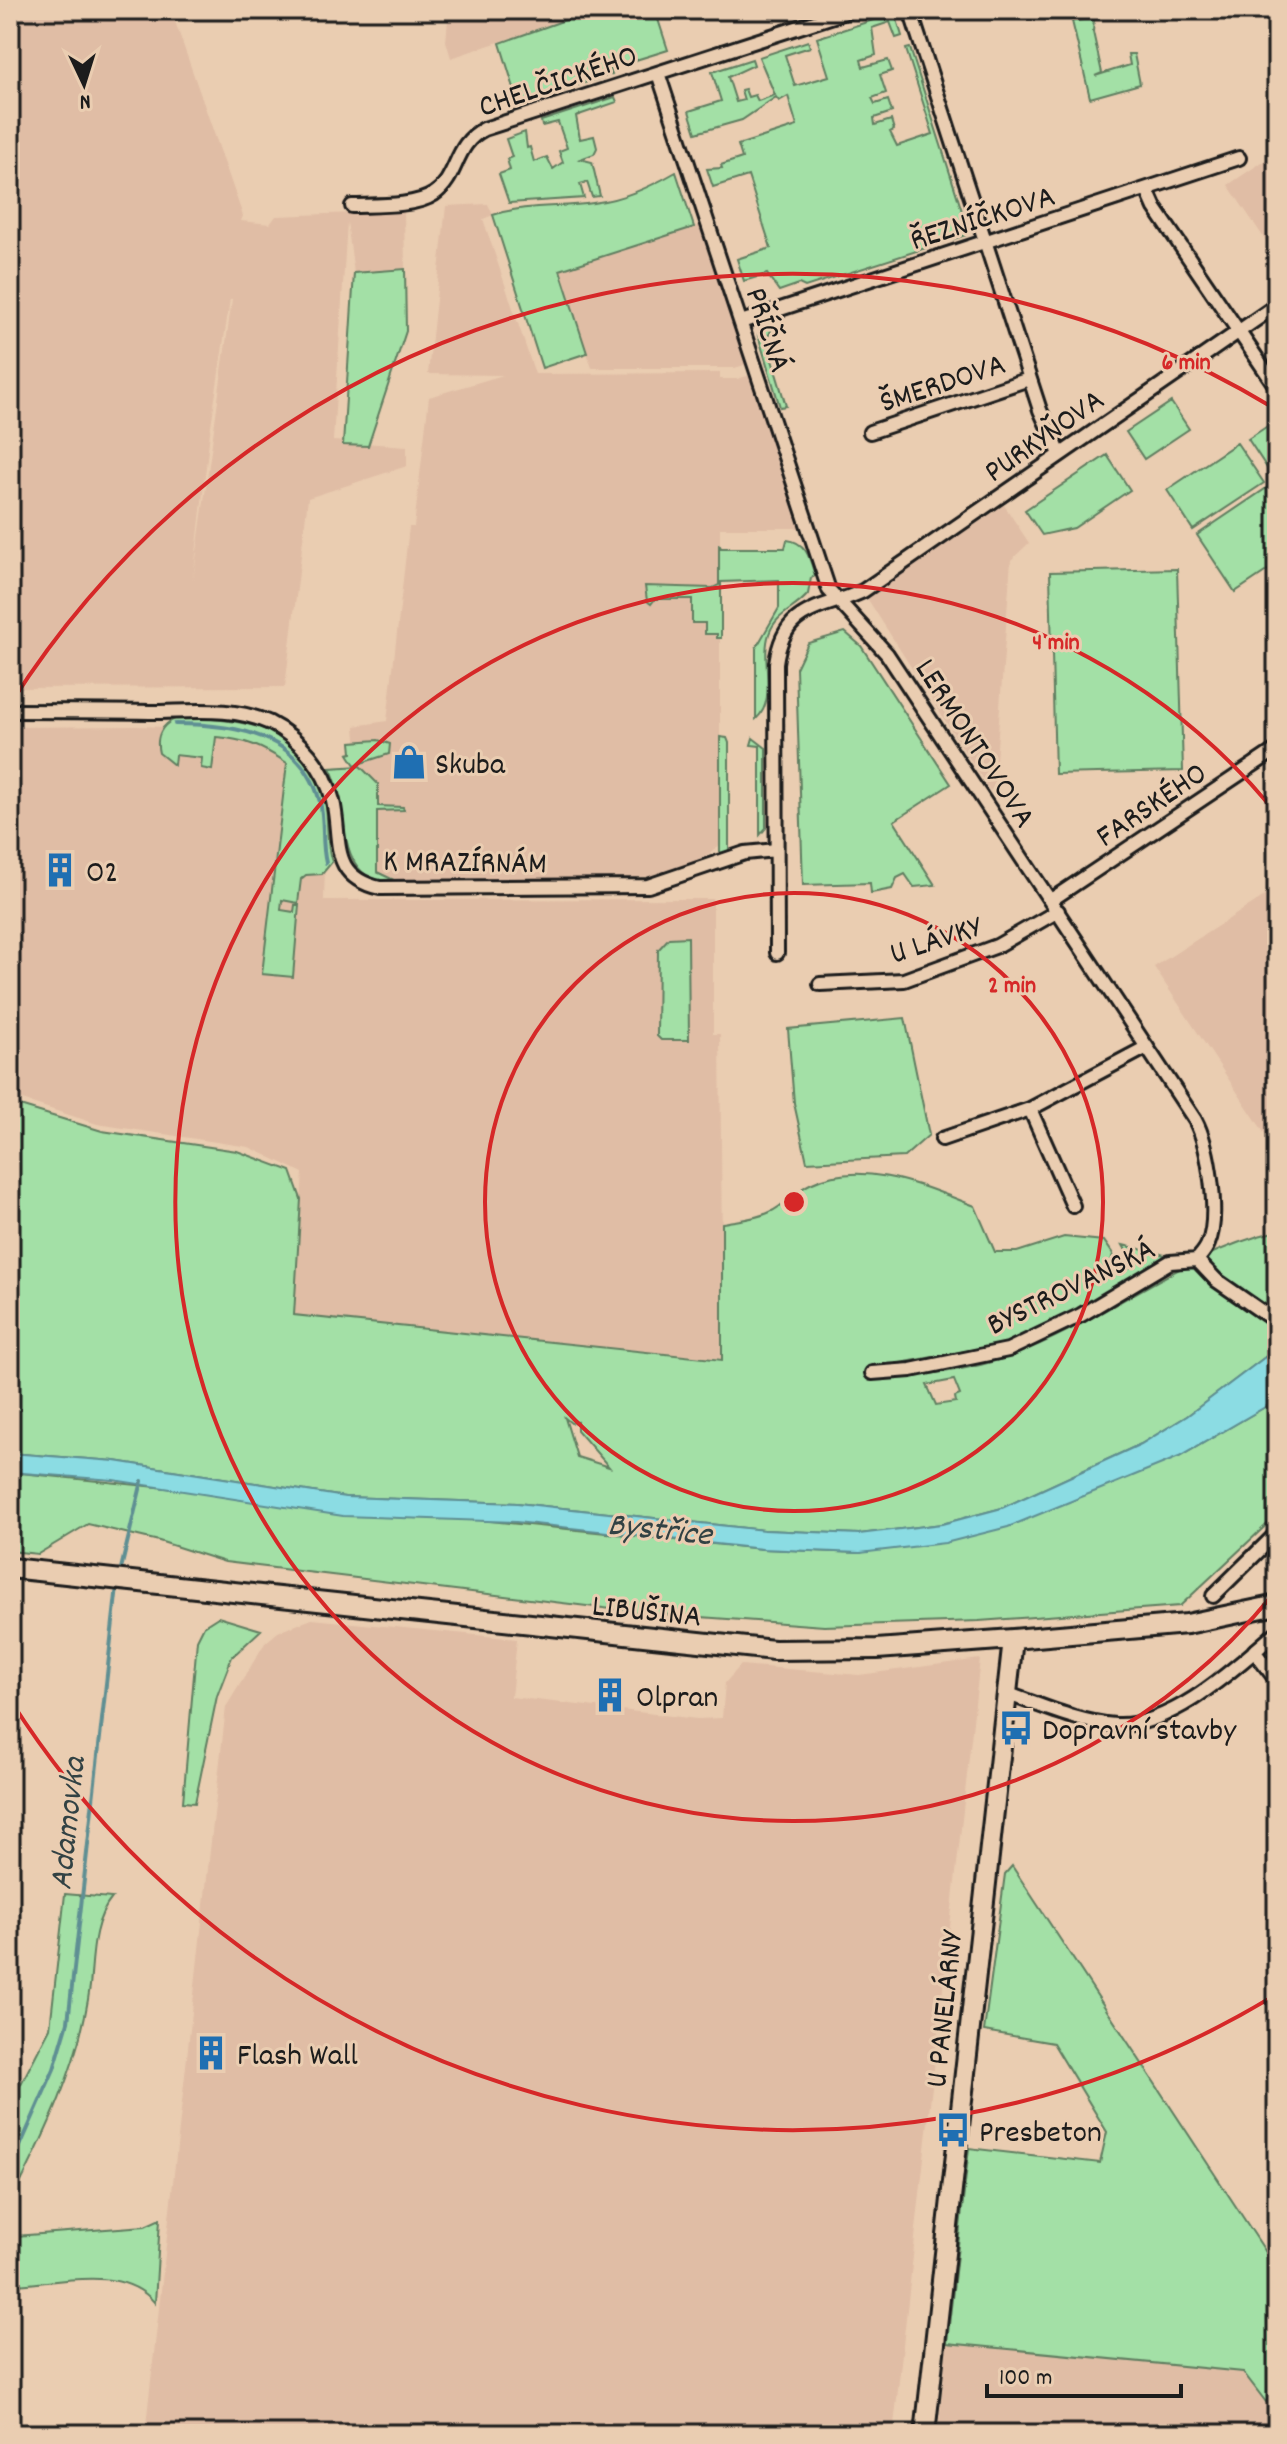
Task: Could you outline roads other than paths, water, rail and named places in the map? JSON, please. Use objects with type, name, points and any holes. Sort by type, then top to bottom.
[{"type":"street","name":"CHELČICKÉHO","points":[[352,206],[431,196],[444,184],[460,150],[473,134],[852,10]]},
{"type":"street","points":[[910,10],[1029,379],[1048,434],[1060,454]]},
{"type":"street","name":"PŘÍČNÁ","points":[[658,73],[835,600]]},
{"type":"street","name":"ŘEZNÍČKOVA","points":[[741,322],[1239,158]]},
{"type":"street","points":[[1147,190],[1155,208],[1277,388]]},
{"type":"street","name":"PURKYŇOVA","points":[[835,600],[863,591],[1277,305]]},
{"type":"street","name":"ŠMERDOVA","points":[[870,432],[1029,379]]},
{"type":"street","points":[[777,953],[779,646],[792,622],[835,600]]},
{"type":"street","name":"LERMONTOVOVA","points":[[835,600],[887,654],[1195,1120],[1206,1148],[1211,1230],[1208,1244],[1197,1260]]},
{"type":"street","name":"K MRAZÍRNÁM","points":[[10,711],[223,712],[270,723],[301,746],[324,778],[333,803],[341,860],[363,882],[380,888],[648,886],[745,853],[776,850]]},
{"type":"street","name":"FARSKÉHO","points":[[1054,906],[1277,749]]},
{"type":"street","name":"U LÁVKY","points":[[820,984],[904,980],[1011,940],[1054,906]]},
{"type":"street","points":[[942,1139],[1030,1109],[1147,1047]]},
{"type":"street","points":[[1030,1109],[1073,1206]]},
{"type":"street","points":[[1197,1260],[1216,1280],[1268,1316]]},
{"type":"street","name":"BYSTROVANSKÁ","points":[[872,1373],[911,1370],[1008,1350],[1081,1315],[1170,1262],[1197,1260]]},
{"type":"street","points":[[1213,1596],[1277,1533]]},
{"type":"street","name":"LIBUŠINA","points":[[10,1568],[720,1647],[825,1651],[1187,1624],[1277,1605]]},
{"type":"street","points":[[1008,1694],[1091,1721],[1135,1723],[1208,1689],[1277,1632]]},
{"type":"street","name":"U PANELÁRNY","points":[[925,2434],[1013,1639]]},
{"type":"street","points":[[1254,1651],[1277,1681]]},
{"type":"water","name":"Bystřice","points":[[1277,1348],[1277,1400],[1179,1457],[1008,1527],[945,1543],[860,1553],[762,1549],[516,1522],[343,1516],[113,1480],[10,1472],[10,1453],[115,1461],[345,1497],[517,1503],[764,1530],[859,1534],[942,1524],[1002,1508],[1141,1444],[1187,1416]]},
{"type":"waterway","points":[[175,724],[242,731],[282,747],[298,761],[311,779],[320,802],[326,863]]},
{"type":"waterway","name":"Adamovka","points":[[120,1573],[142,1481]]},
{"type":"waterway","name":"Adamovka","points":[[10,2169],[54,2069],[68,2022],[117,1586]]},
{"type":"waterway","name":"Adamovka","points":[[10,2425],[14,2434]]},
{"type":"place","name":"Skuba","points":[[409,762]]},
{"type":"place","name":"O2","points":[[60,870]]},
{"type":"place","name":"Olpran","points":[[610,1695]]},
{"type":"place","name":"Dopravní stavby","points":[[1016,1728]]},
{"type":"place","name":"Flash Wall","points":[[211,2053]]},
{"type":"place","name":"Presbeton","points":[[953,2130]]}]
